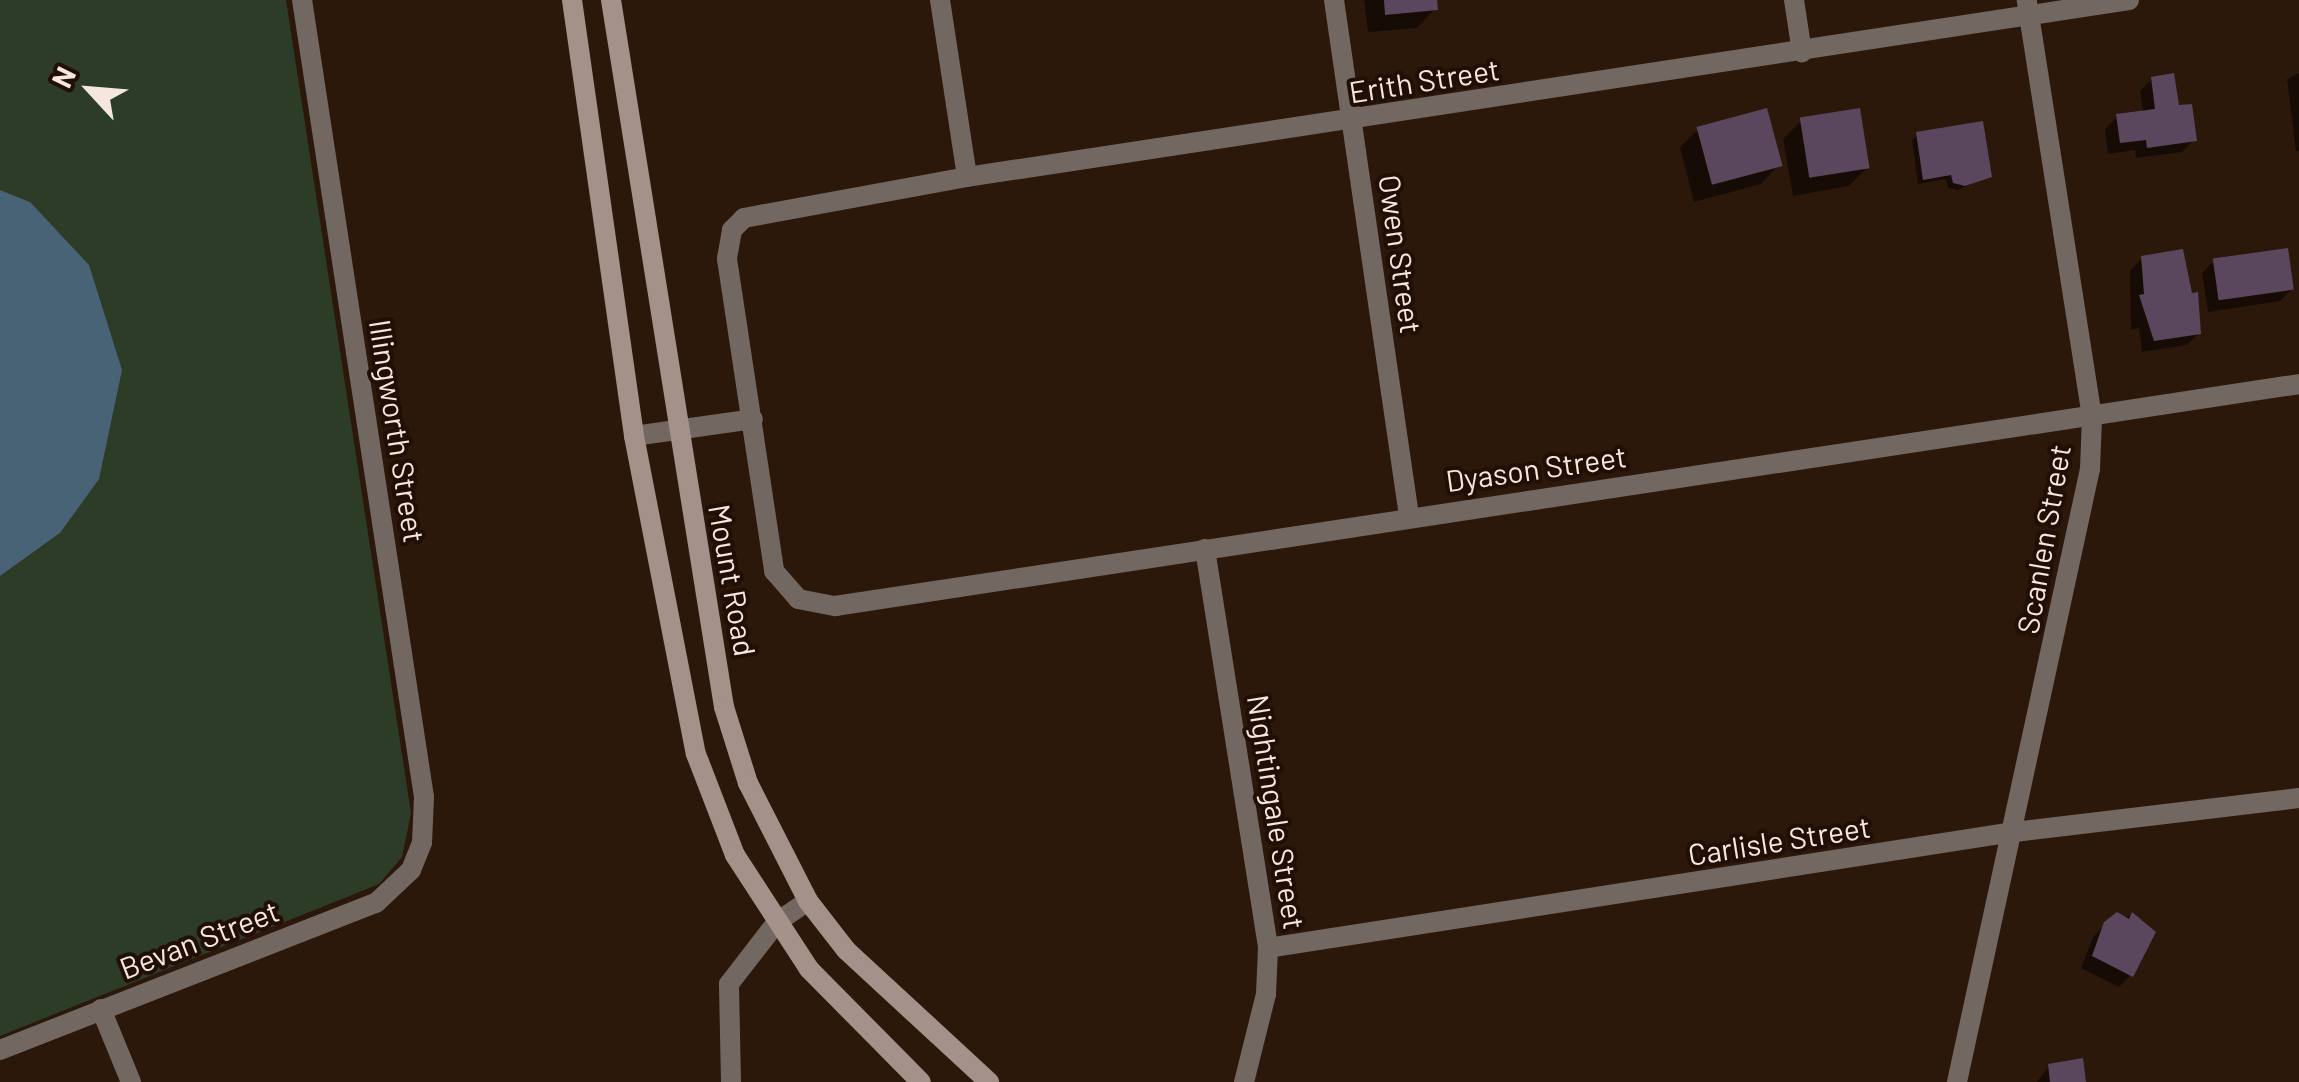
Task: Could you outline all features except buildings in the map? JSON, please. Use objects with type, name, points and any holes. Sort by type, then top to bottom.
[{"type":"main road","points":[[572,0],[634,436],[696,754],[735,855],[777,922],[850,1017],[920,1082]]},
{"type":"main road","name":"Mount Road","points":[[611,0],[676,428],[724,707],[748,783],[808,900],[894,999],[989,1082]]},
{"type":"street","name":"Illingworth Street","points":[[302,0],[424,797],[422,842],[410,870]]},
{"type":"street","points":[[940,0],[967,177]]},
{"type":"street","name":"Owen Street","points":[[1334,0],[1409,516]]},
{"type":"street","points":[[1794,0],[1802,52]]},
{"type":"street","name":"Erith Street","points":[[753,419],[728,259],[732,230],[762,212],[967,177],[1802,52],[2028,8],[2130,0]]},
{"type":"street","name":"Scanlen Street","points":[[1957,1082],[2081,530],[2092,417],[2028,8]]},
{"type":"street","name":"Dyason Street","points":[[753,419],[774,571],[785,590],[815,606],[835,606],[2299,384]]},
{"type":"street","points":[[634,436],[753,419]]},
{"type":"street","name":"Nightingale Street","points":[[1205,549],[1268,948],[1266,994],[1244,1082]]},
{"type":"street","name":"Carlisle Street","points":[[1268,948],[2014,832],[2299,798]]},
{"type":"street","name":"Bevan Street","points":[[0,1050],[376,902],[410,870]]},
{"type":"street","points":[[731,1082],[729,984],[777,922],[808,900]]},
{"type":"street","points":[[101,1009],[131,1082]]},
{"type":"green space","points":[[0,0],[286,0],[411,813],[402,857],[379,884],[0,1036],[0,576],[60,533],[30,202],[0,190]]},
{"type":"water","points":[[0,190],[30,202],[89,265],[122,370],[99,479],[60,533],[0,576]]}]
